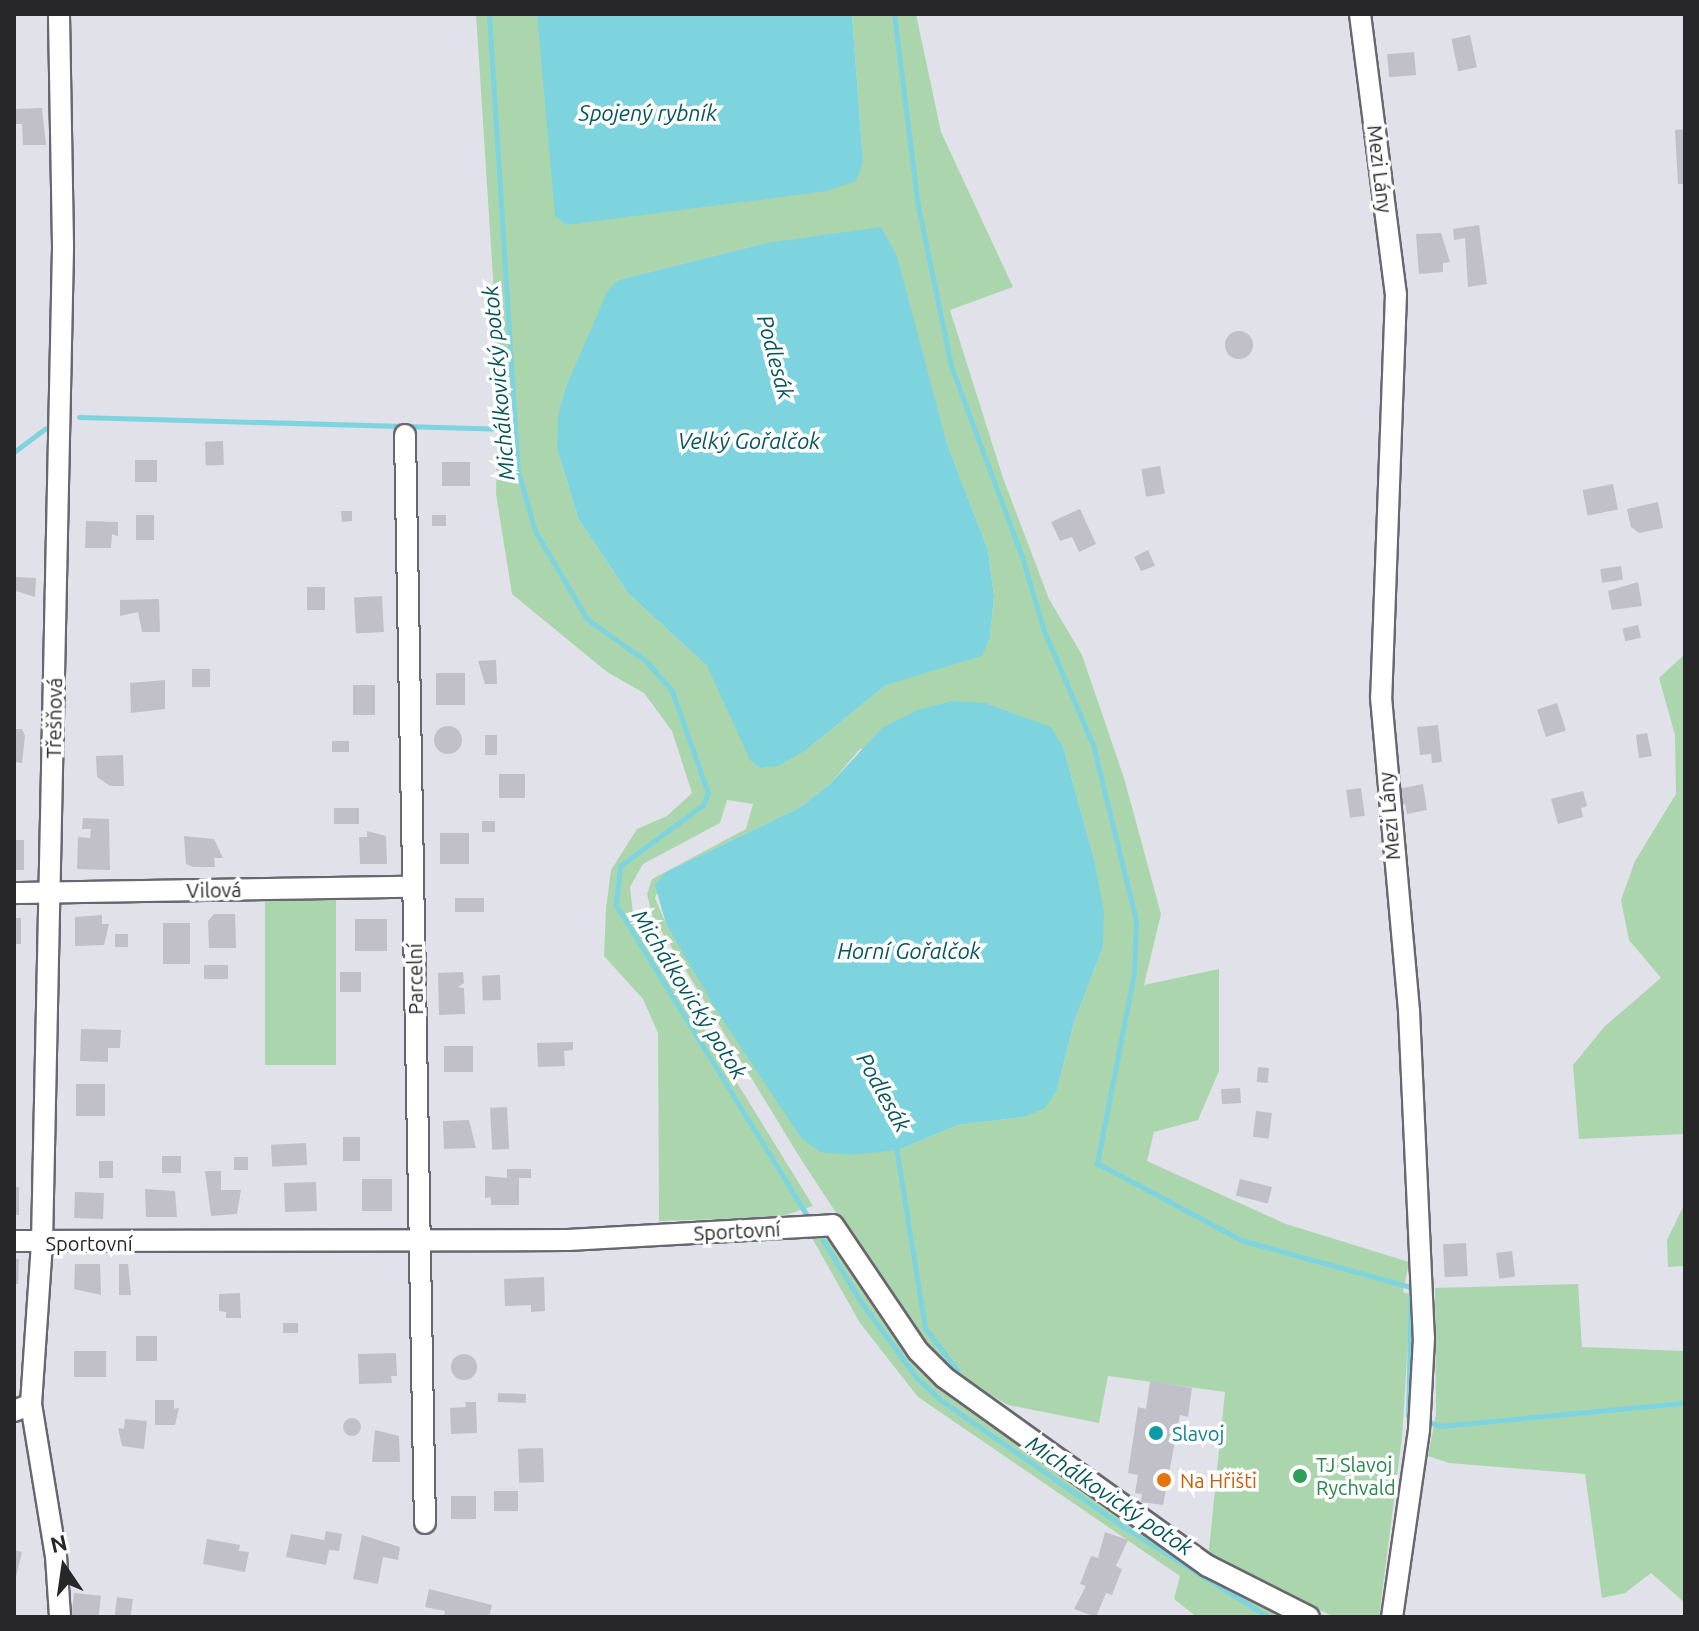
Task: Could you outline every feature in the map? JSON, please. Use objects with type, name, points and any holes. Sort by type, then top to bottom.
[{"type":"street","name":"Třešňová","points":[[59,14],[63,245],[42,1243],[22,1408],[56,1556],[60,1617]]},
{"type":"street","name":"Mezi Lány","points":[[1360,14],[1396,294],[1381,697],[1409,1011],[1424,1338],[1419,1430],[1392,1617]]},
{"type":"street","name":"Parcelní","points":[[405,435],[425,1523]]},
{"type":"street","name":"Vilová","points":[[14,893],[413,887]]},
{"type":"street","name":"Sportovní","points":[[14,1241],[568,1240],[833,1225],[918,1351],[945,1378],[1208,1566],[1309,1617]]},
{"type":"green space","points":[[476,14],[537,14],[566,225],[863,163],[852,14],[916,14],[941,132],[1013,287],[950,310],[1003,478],[1049,599],[1082,655],[1124,778],[1161,914],[1144,985],[1219,969],[1219,1071],[1198,1120],[1154,1132],[1147,1161],[1286,1224],[1409,1262],[1403,1292],[1411,1295],[1402,1437],[1379,1617],[1335,1617],[1208,1559],[1225,1392],[1108,1376],[1099,1423],[1008,1405],[946,1369],[916,1334],[802,1161],[652,915],[647,894],[652,879],[746,829],[753,804],[727,800],[720,823],[643,864],[630,887],[633,914],[813,1206],[779,1217],[659,1221],[658,1033],[643,999],[604,956],[606,909],[611,870],[637,829],[667,816],[692,793],[672,731],[644,693],[607,672],[512,594],[496,494],[499,371]],"holes":[[[766,243],[910,321],[947,444],[988,550],[994,596],[990,637],[886,685],[806,750],[725,698],[707,666],[628,593],[579,520],[557,449],[565,389],[618,280]],[[1063,746],[1094,859],[1103,947],[1074,1022],[1057,1090],[1024,1117],[958,1125],[898,1150],[801,1138],[666,924],[655,898],[666,872],[799,808],[829,785],[860,749]]]},
{"type":"green space","points":[[1685,654],[1685,1134],[1579,1139],[1573,1065],[1605,1026],[1661,978],[1629,940],[1621,900],[1635,861],[1676,794],[1675,735],[1659,678]]},
{"type":"green space","points":[[265,899],[336,899],[336,1065],[265,1065]]},
{"type":"green space","points":[[1685,1203],[1685,1266],[1668,1267],[1667,1240]]},
{"type":"green space","points":[[812,1238],[833,1239],[900,1342],[936,1384],[1289,1617],[1197,1617],[1174,1599],[1180,1576],[918,1397],[860,1323]]},
{"type":"green space","points":[[1578,1284],[1582,1347],[1685,1351],[1685,1603],[1651,1573],[1625,1593],[1602,1598],[1585,1474],[1449,1463],[1428,1456],[1436,1414],[1435,1288]]},
{"type":"water","name":"Spojený rybník","points":[[537,14],[852,14],[863,163],[856,181],[827,191],[566,225],[555,216]]},
{"type":"water","name":"Velký Gořalčok","points":[[881,227],[897,256],[947,444],[988,550],[994,596],[990,637],[982,656],[886,685],[806,750],[778,766],[760,768],[750,760],[707,666],[628,593],[579,520],[557,449],[558,417],[565,389],[608,290],[618,280],[766,243]]},
{"type":"water","name":"Horní Gořalčok","points":[[952,701],[985,703],[1051,727],[1063,746],[1094,859],[1104,912],[1103,947],[1074,1022],[1057,1090],[1045,1108],[1024,1117],[958,1125],[898,1150],[850,1155],[820,1152],[801,1138],[717,1011],[666,924],[655,885],[666,872],[799,808],[829,785],[882,728],[918,710]]},
{"type":"building","points":[[1470,35],[1477,67],[1458,71],[1451,39]]},
{"type":"building","points":[[1414,52],[1416,75],[1389,77],[1387,54]]},
{"type":"building","points":[[42,108],[46,145],[23,145],[22,124],[14,124],[14,109]]},
{"type":"building","points":[[1685,129],[1685,184],[1678,184],[1675,130]]},
{"type":"building","points":[[1479,225],[1487,284],[1468,287],[1465,238],[1454,240],[1453,229]]},
{"type":"building","points":[[1441,233],[1450,262],[1443,263],[1443,272],[1419,274],[1416,234]]},
{"type":"building","points":[[1239,331],[1249,335],[1253,345],[1249,355],[1239,359],[1229,355],[1225,345],[1229,335]]},
{"type":"building","points":[[223,441],[224,465],[206,466],[205,442]]},
{"type":"building","points":[[135,460],[157,460],[157,482],[135,482]]},
{"type":"building","points":[[442,462],[470,462],[470,486],[442,486]]},
{"type":"building","points":[[1160,466],[1165,494],[1146,497],[1141,469]]},
{"type":"building","points":[[1613,484],[1618,510],[1588,515],[1583,490]]},
{"type":"building","points":[[1658,502],[1663,528],[1639,533],[1631,527],[1627,509]]},
{"type":"building","points":[[1080,509],[1096,544],[1079,552],[1072,537],[1060,541],[1051,522]]},
{"type":"building","points":[[341,511],[352,511],[352,521],[342,522]]},
{"type":"building","points":[[136,515],[154,515],[154,540],[136,540]]},
{"type":"building","points":[[432,515],[446,515],[446,526],[432,526]]},
{"type":"building","points":[[86,521],[118,522],[118,536],[112,534],[111,548],[85,548]]},
{"type":"building","points":[[1148,550],[1155,566],[1141,571],[1134,557]]},
{"type":"building","points":[[1621,566],[1623,580],[1602,583],[1600,569]]},
{"type":"building","points":[[16,577],[36,578],[35,597],[16,591]]},
{"type":"building","points":[[1638,582],[1642,606],[1612,610],[1608,591]]},
{"type":"building","points":[[307,587],[325,587],[325,610],[307,610]]},
{"type":"building","points":[[382,596],[384,632],[356,633],[354,597]]},
{"type":"building","points":[[159,599],[160,632],[142,632],[138,612],[120,616],[120,600]]},
{"type":"building","points":[[1638,625],[1641,638],[1625,641],[1622,629]]},
{"type":"building","points":[[496,660],[497,684],[485,684],[478,661]]},
{"type":"building","points":[[192,669],[210,669],[210,687],[192,687]]},
{"type":"building","points":[[436,673],[465,673],[465,705],[436,705]]},
{"type":"building","points":[[165,680],[165,709],[131,713],[130,683]]},
{"type":"building","points":[[353,685],[375,685],[375,715],[353,715]]},
{"type":"building","points":[[1557,703],[1566,731],[1546,737],[1537,709]]},
{"type":"building","points":[[1438,725],[1442,762],[1432,763],[1431,754],[1420,755],[1417,727]]},
{"type":"building","points":[[448,726],[458,730],[462,740],[458,750],[448,754],[438,750],[434,740],[438,730]]},
{"type":"building","points":[[14,729],[22,729],[25,736],[22,763],[14,762]]},
{"type":"building","points":[[1647,733],[1652,756],[1639,758],[1636,735]]},
{"type":"building","points":[[485,735],[497,735],[497,755],[485,755]]},
{"type":"building","points":[[332,741],[349,741],[349,752],[332,752]]},
{"type":"building","points":[[123,755],[124,786],[110,786],[97,777],[96,756]]},
{"type":"building","points":[[499,774],[525,774],[525,798],[499,798]]},
{"type":"building","points":[[1423,784],[1427,810],[1407,814],[1405,804],[1395,806],[1393,790]]},
{"type":"building","points":[[1361,788],[1365,816],[1350,818],[1346,790]]},
{"type":"building","points":[[1583,791],[1587,806],[1581,808],[1583,817],[1558,824],[1551,799]]},
{"type":"building","points":[[334,808],[359,808],[359,824],[334,824]]},
{"type":"building","points":[[83,818],[109,819],[110,870],[77,869],[78,837],[90,838],[91,829],[82,829]]},
{"type":"building","points":[[482,821],[495,821],[495,832],[482,832]]},
{"type":"building","points":[[367,831],[386,836],[387,864],[360,864],[359,837],[367,837]]},
{"type":"building","points":[[440,833],[469,833],[469,864],[440,864]]},
{"type":"building","points":[[184,836],[214,839],[223,858],[214,858],[215,867],[186,864]]},
{"type":"building","points":[[14,840],[24,840],[24,870],[14,870]]},
{"type":"building","points":[[455,898],[484,898],[484,912],[455,912]]},
{"type":"building","points":[[214,914],[235,914],[236,948],[209,948],[208,921]]},
{"type":"building","points":[[102,915],[102,924],[109,924],[104,945],[75,946],[75,917]]},
{"type":"building","points":[[14,918],[21,918],[21,944],[14,944]]},
{"type":"building","points":[[355,919],[387,919],[387,951],[355,951]]},
{"type":"building","points":[[163,923],[190,923],[190,964],[163,964]]},
{"type":"building","points":[[115,934],[128,934],[128,947],[115,947]]},
{"type":"building","points":[[204,965],[228,965],[228,979],[204,979]]},
{"type":"building","points":[[340,972],[361,972],[361,992],[340,992]]},
{"type":"building","points":[[463,972],[464,983],[458,987],[464,988],[465,1014],[439,1015],[438,973]]},
{"type":"building","points":[[500,975],[501,1000],[483,1001],[482,976]]},
{"type":"building","points":[[81,1029],[121,1030],[120,1048],[108,1048],[108,1062],[80,1061]]},
{"type":"building","points":[[573,1042],[573,1050],[564,1051],[565,1066],[538,1067],[537,1043]]},
{"type":"building","points":[[444,1046],[473,1046],[473,1072],[444,1072]]},
{"type":"building","points":[[1258,1067],[1269,1068],[1268,1083],[1257,1082]]},
{"type":"building","points":[[76,1084],[105,1084],[105,1116],[76,1116]]},
{"type":"building","points":[[1240,1088],[1241,1103],[1222,1104],[1221,1089]]},
{"type":"building","points":[[507,1107],[509,1149],[492,1150],[490,1108]]},
{"type":"building","points":[[1256,1111],[1272,1113],[1269,1139],[1253,1137]]},
{"type":"building","points":[[469,1120],[476,1148],[444,1149],[443,1121]]},
{"type":"building","points":[[343,1137],[360,1137],[360,1161],[343,1161]]},
{"type":"building","points":[[306,1143],[307,1165],[272,1167],[271,1145]]},
{"type":"building","points":[[162,1156],[181,1156],[181,1173],[162,1173]]},
{"type":"building","points":[[234,1157],[248,1157],[248,1170],[234,1170]]},
{"type":"building","points":[[99,1161],[113,1161],[113,1178],[99,1178]]},
{"type":"building","points":[[507,1169],[531,1169],[531,1178],[519,1178],[519,1205],[491,1205],[491,1197],[485,1198],[485,1176],[507,1178]]},
{"type":"building","points":[[205,1171],[221,1171],[221,1190],[241,1190],[237,1214],[211,1216]]},
{"type":"building","points":[[362,1179],[392,1179],[392,1211],[362,1211]]},
{"type":"building","points":[[1240,1179],[1272,1187],[1268,1203],[1236,1195]]},
{"type":"building","points":[[316,1182],[317,1211],[285,1212],[284,1183]]},
{"type":"building","points":[[14,1187],[19,1187],[19,1215],[14,1215]]},
{"type":"building","points":[[145,1189],[175,1191],[177,1217],[146,1217]]},
{"type":"building","points":[[75,1192],[104,1193],[103,1219],[74,1218]]},
{"type":"building","points":[[1466,1243],[1468,1276],[1445,1277],[1443,1244]]},
{"type":"building","points":[[1512,1251],[1515,1277],[1499,1279],[1496,1253]]},
{"type":"building","points":[[14,1259],[19,1259],[18,1284],[14,1284]]},
{"type":"building","points":[[75,1264],[100,1264],[101,1295],[74,1289]]},
{"type":"building","points":[[119,1264],[128,1264],[131,1295],[119,1295]]},
{"type":"building","points":[[544,1277],[545,1311],[531,1312],[531,1305],[505,1306],[504,1279]]},
{"type":"building","points":[[240,1293],[241,1318],[226,1318],[226,1312],[219,1311],[219,1294]]},
{"type":"building","points":[[283,1323],[298,1323],[298,1333],[283,1333]]},
{"type":"building","points":[[136,1336],[157,1336],[157,1361],[136,1361]]},
{"type":"building","points":[[74,1351],[106,1351],[106,1377],[74,1377]]},
{"type":"building","points":[[396,1353],[397,1376],[391,1376],[392,1383],[359,1384],[358,1354]]},
{"type":"building","points":[[464,1354],[473,1358],[477,1367],[473,1376],[464,1380],[455,1376],[451,1367],[455,1358]]},
{"type":"building","name":"Slavoj","points":[[1150,1381],[1192,1388],[1188,1417],[1180,1415],[1163,1505],[1141,1502],[1142,1494],[1135,1493],[1138,1475],[1128,1473],[1138,1407],[1146,1409]]},
{"type":"building","points":[[498,1393],[526,1394],[526,1403],[498,1402]]},
{"type":"building","points":[[155,1400],[174,1400],[174,1409],[179,1408],[175,1425],[155,1425]]},
{"type":"building","points":[[465,1402],[476,1402],[477,1433],[451,1434],[450,1408],[466,1407]]},
{"type":"building","points":[[348,1418],[356,1418],[361,1427],[359,1434],[348,1436],[343,1431],[343,1423]]},
{"type":"building","points":[[125,1419],[147,1421],[144,1449],[122,1446],[118,1428],[124,1429]]},
{"type":"building","points":[[375,1430],[399,1436],[400,1462],[372,1462]]},
{"type":"building","points":[[543,1448],[544,1482],[519,1483],[518,1449]]},
{"type":"building","points":[[494,1491],[518,1491],[518,1511],[494,1511]]},
{"type":"building","points":[[451,1496],[476,1496],[476,1519],[451,1519]]},
{"type":"building","points":[[326,1531],[342,1534],[339,1551],[329,1550],[326,1565],[286,1557],[291,1534],[324,1540]]},
{"type":"building","points":[[1105,1532],[1128,1540],[1116,1566],[1122,1569],[1112,1595],[1106,1593],[1096,1617],[1074,1609],[1086,1586],[1080,1584],[1091,1556],[1098,1558]]},
{"type":"building","points":[[362,1535],[400,1547],[398,1560],[383,1557],[378,1584],[353,1579]]},
{"type":"building","points":[[207,1539],[240,1545],[239,1551],[249,1552],[245,1572],[203,1564]]},
{"type":"building","points":[[14,1550],[22,1552],[15,1581],[14,1581]]},
{"type":"building","points":[[429,1589],[492,1605],[489,1617],[444,1617],[445,1611],[425,1607]]},
{"type":"building","points":[[74,1593],[101,1596],[99,1617],[71,1617]]},
{"type":"building","points":[[117,1597],[133,1599],[131,1617],[115,1617]]},
{"type":"waterway","name":"Michálkovický potok","points":[[489,14],[518,471],[535,531],[587,619],[646,661],[672,691],[708,793],[703,805],[620,866],[616,905],[810,1220]]},
{"type":"waterway","points":[[894,14],[918,206],[951,366],[1022,557],[1044,631],[1093,745],[1136,920],[1134,973],[1097,1163],[1241,1240],[1411,1287],[1408,1415],[1415,1417]]},
{"type":"waterway","points":[[79,417],[501,429],[514,436]]},
{"type":"waterway","points":[[14,452],[45,429]]},
{"type":"waterway","name":"Podlesák","points":[[896,1147],[925,1328],[957,1370],[953,1379]]},
{"type":"waterway","name":"Michálkovický potok","points":[[818,1232],[861,1302],[917,1378],[942,1401],[1127,1529],[1269,1617]]},
{"type":"waterway","points":[[1424,1420],[1440,1426],[1685,1403]]},
{"type":"place","name":"Slavoj","points":[[1156,1433]]},
{"type":"place","name":"TJ Slavoj Rychvald","points":[[1300,1476]]},
{"type":"place","name":"Na Hřišti","points":[[1164,1480]]}]
